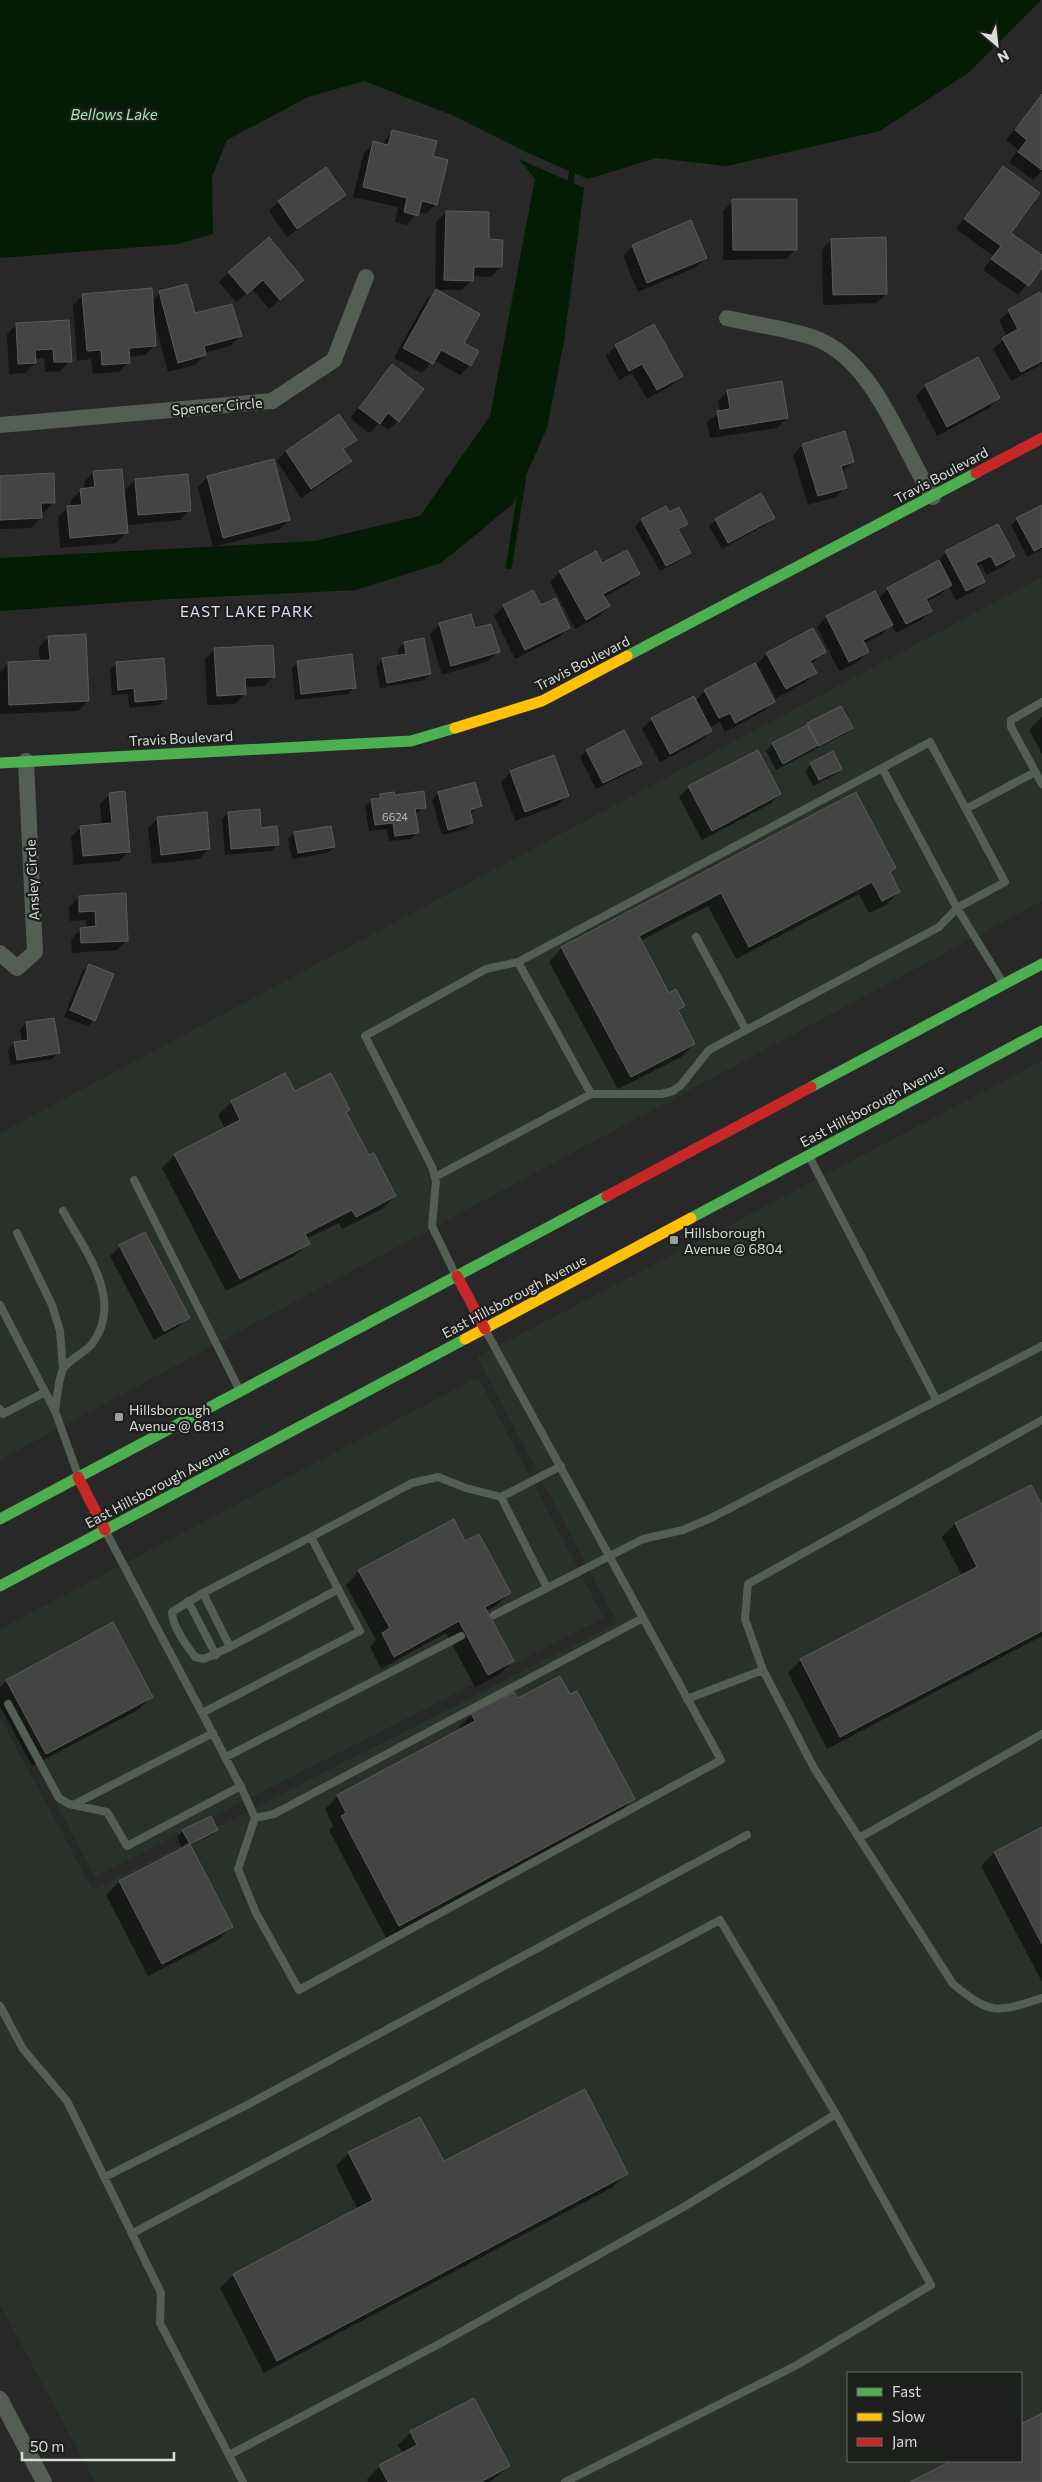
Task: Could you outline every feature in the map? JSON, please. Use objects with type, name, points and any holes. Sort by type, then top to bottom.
[{"type":"main road","name":"Travis Boulevard","points":[[0,763],[411,741],[542,702],[1042,438]]},
{"type":"main road","points":[[0,1518],[1042,964]]},
{"type":"main road","name":"East Hillsborough Avenue","points":[[0,1586],[1042,1030]]},
{"type":"main road","points":[[457,1276],[484,1329]]},
{"type":"main road","points":[[78,1476],[105,1530]]},
{"type":"street","name":"Spencer Circle","points":[[0,425],[272,401],[334,360],[366,277]]},
{"type":"street","points":[[728,318],[818,339],[856,365],[878,396],[933,497]]},
{"type":"street","name":"Ansley Circle","points":[[0,953],[16,968],[35,952],[26,761]]},
{"type":"street","points":[[0,2399],[44,2482]]},
{"type":"lane","points":[[1042,702],[1011,720],[1011,727],[1042,784]]},
{"type":"lane","points":[[435,1177],[591,1094],[661,1094],[673,1090],[682,1085],[709,1050],[938,927],[956,908],[1005,882],[930,742],[518,962],[486,969],[364,1036],[432,1167],[435,1177],[436,1194],[432,1226],[457,1276]]},
{"type":"lane","points":[[882,768],[956,908],[1004,984]]},
{"type":"lane","points":[[966,808],[1035,772]]},
{"type":"lane","points":[[696,937],[746,1030]]},
{"type":"lane","points":[[518,962],[591,1094]]},
{"type":"lane","points":[[808,1156],[937,1401]]},
{"type":"lane","points":[[134,1180],[240,1391]]},
{"type":"lane","points":[[63,1369],[92,1345],[101,1328],[106,1308],[103,1286],[64,1211]]},
{"type":"lane","points":[[17,1233],[52,1305],[60,1331],[63,1369],[55,1411]]},
{"type":"lane","points":[[0,1304],[55,1411],[78,1476]]},
{"type":"lane","points":[[105,1530],[226,1757],[255,1818],[238,1869],[256,1913],[299,1990],[721,1760],[484,1329]]},
{"type":"lane","points":[[494,1615],[643,1539],[683,1530],[711,1518],[1042,1346]]},
{"type":"lane","points":[[0,1409],[3,1414],[45,1392]]},
{"type":"lane","points":[[1042,1420],[748,1584],[745,1619],[763,1670],[814,1768],[952,1984],[976,2003],[998,2011],[1042,1998]]},
{"type":"lane","points":[[338,1590],[216,1655],[204,1659],[194,1657],[172,1618],[172,1612],[188,1601],[412,1483],[438,1477],[466,1488],[501,1497],[561,1466]]},
{"type":"lane","points":[[501,1497],[547,1588]]},
{"type":"lane","points":[[202,1713],[360,1631],[311,1537]]},
{"type":"lane","points":[[203,1594],[230,1647]]},
{"type":"lane","points":[[188,1601],[216,1655]]},
{"type":"lane","points":[[255,1818],[274,1814],[643,1618]]},
{"type":"lane","points":[[226,1757],[461,1636]]},
{"type":"lane","points":[[687,1698],[763,1670]]},
{"type":"lane","points":[[8,1704],[59,1798],[73,1805],[107,1812],[127,1846],[241,1786]]},
{"type":"lane","points":[[73,1805],[213,1733]]},
{"type":"lane","points":[[859,1838],[1042,1734]]},
{"type":"lane","points":[[105,2178],[249,2104],[747,1835]]},
{"type":"lane","points":[[133,2233],[720,1920],[836,2114],[931,2285],[797,2364],[565,2482]]},
{"type":"lane","points":[[0,2006],[23,2050],[67,2101],[161,2293],[160,2323],[244,2482]]},
{"type":"lane","points":[[230,2455],[441,2343],[682,2208],[836,2114]]},
{"type":"shaded area","points":[[1042,577],[1042,901],[0,1460],[0,1133]]},
{"type":"shaded area","points":[[1042,1061],[1042,2482],[95,2482],[0,2305],[0,1717],[93,1890],[617,1623],[477,1357]]},
{"type":"shaded area","points":[[478,1377],[604,1618],[95,1877],[0,1698],[0,1629]]},
{"type":"water","name":"Bellows Lake","points":[[0,0],[1041,0],[968,73],[880,131],[727,166],[656,158],[588,179],[528,153],[452,115],[364,81],[308,97],[227,140],[212,177],[213,234],[178,244],[0,258]]},
{"type":"water","points":[[519,159],[584,188],[564,342],[547,428],[513,504],[441,563],[356,590],[171,599],[0,611],[0,558],[314,541],[420,516],[490,416],[535,179]]},
{"type":"building","points":[[1042,94],[1042,170],[1018,152],[1027,140],[1015,130]]},
{"type":"building","points":[[392,130],[437,141],[433,156],[448,160],[437,205],[422,201],[418,216],[404,212],[407,198],[363,187],[373,141],[388,145]]},
{"type":"building","points":[[1003,166],[1040,193],[1011,233],[1042,255],[1042,268],[1029,286],[991,259],[1001,246],[964,219]]},
{"type":"building","points":[[326,167],[346,195],[297,229],[278,201]]},
{"type":"building","points":[[732,199],[797,199],[797,250],[733,250]]},
{"type":"building","points":[[446,211],[489,212],[489,239],[503,240],[502,267],[474,267],[473,281],[444,280]]},
{"type":"building","points":[[691,220],[707,258],[647,283],[632,245]]},
{"type":"building","points":[[269,237],[304,280],[280,300],[263,280],[247,294],[228,272]]},
{"type":"building","points":[[886,237],[887,294],[833,295],[831,239]]},
{"type":"building","points":[[187,284],[195,313],[232,304],[242,336],[204,346],[206,355],[178,363],[159,291]]},
{"type":"building","points":[[152,288],[156,346],[129,348],[130,363],[102,365],[101,350],[87,351],[82,294]]},
{"type":"building","points":[[436,289],[480,314],[464,343],[479,351],[471,366],[441,350],[433,364],[403,348]]},
{"type":"building","points":[[1040,292],[1042,296],[1042,361],[1021,372],[1002,338],[1018,329],[1008,310]]},
{"type":"building","points":[[69,320],[72,362],[54,362],[53,349],[35,350],[36,363],[18,364],[16,323]]},
{"type":"building","points":[[654,324],[683,376],[657,390],[642,364],[629,371],[615,345]]},
{"type":"building","points":[[978,357],[1000,398],[947,427],[925,385]]},
{"type":"building","points":[[392,364],[424,389],[399,422],[388,413],[380,424],[359,408]]},
{"type":"building","points":[[782,381],[788,418],[720,429],[717,411],[730,409],[727,390]]},
{"type":"building","points":[[339,414],[357,440],[343,449],[352,461],[311,489],[286,451]]},
{"type":"building","points":[[845,431],[854,462],[841,466],[847,488],[818,496],[802,444]]},
{"type":"building","points":[[274,459],[290,520],[223,538],[207,476]]},
{"type":"building","points":[[122,469],[128,533],[70,538],[67,506],[82,505],[80,489],[95,487],[93,471]]},
{"type":"building","points":[[54,473],[55,503],[41,503],[42,518],[0,520],[0,476]]},
{"type":"building","points":[[188,474],[191,511],[138,515],[135,479]]},
{"type":"building","points":[[761,493],[775,518],[728,543],[715,519]]},
{"type":"building","points":[[1042,505],[1042,547],[1034,551],[1016,518]]},
{"type":"building","points":[[666,506],[669,512],[679,507],[688,524],[678,529],[691,553],[666,566],[641,519]]},
{"type":"building","points":[[998,524],[1015,556],[996,566],[991,556],[976,563],[985,582],[966,591],[945,551]]},
{"type":"building","points":[[627,550],[640,574],[603,594],[610,606],[586,620],[559,571],[596,551],[602,563]]},
{"type":"building","points":[[939,560],[952,585],[926,599],[932,611],[906,624],[887,588]]},
{"type":"building","points":[[533,590],[541,605],[556,598],[570,628],[525,650],[503,605]]},
{"type":"building","points":[[875,591],[893,625],[863,640],[869,652],[849,662],[826,616]]},
{"type":"building","points":[[471,614],[475,628],[491,624],[500,652],[451,666],[439,623]]},
{"type":"building","points":[[813,628],[826,652],[810,661],[817,673],[786,689],[766,653]]},
{"type":"building","points":[[86,634],[89,701],[9,705],[8,662],[50,660],[48,636]]},
{"type":"building","points":[[424,638],[431,674],[387,683],[382,658],[406,654],[404,642]]},
{"type":"building","points":[[273,645],[275,677],[245,678],[246,694],[217,696],[214,648]]},
{"type":"building","points":[[352,654],[356,688],[301,694],[297,661]]},
{"type":"building","points":[[164,658],[167,699],[135,702],[134,688],[118,690],[116,662]]},
{"type":"building","points":[[755,663],[775,702],[735,723],[730,713],[719,718],[704,690]]},
{"type":"building","points":[[694,696],[712,731],[670,754],[651,718]]},
{"type":"building","points":[[841,706],[853,728],[819,746],[807,723]]},
{"type":"building","points":[[807,725],[818,745],[783,764],[772,743]]},
{"type":"building","points":[[624,730],[642,764],[603,783],[586,750]]},
{"type":"building","points":[[758,750],[781,794],[712,831],[688,786]]},
{"type":"building","points":[[833,751],[842,769],[819,780],[810,763]]},
{"type":"building","points":[[554,755],[569,796],[525,812],[510,771]]},
{"type":"building","points":[[475,782],[482,806],[470,810],[473,823],[448,830],[438,792]]},
{"type":"building","points":[[125,791],[130,852],[83,856],[80,826],[112,823],[109,793]]},
{"type":"building","points":[[424,791],[426,808],[415,809],[419,833],[395,836],[393,823],[375,825],[371,799],[380,798],[380,794],[394,792],[395,795]]},
{"type":"building","points":[[856,792],[896,868],[890,872],[900,892],[882,901],[872,882],[749,947],[721,893],[639,936],[669,993],[676,989],[685,1006],[678,1010],[695,1044],[631,1077],[561,947]]},
{"type":"building","points":[[260,809],[261,828],[277,826],[279,845],[231,849],[228,812]]},
{"type":"building","points":[[207,812],[210,849],[161,855],[157,817]]},
{"type":"building","points":[[331,826],[335,847],[298,853],[294,832]]},
{"type":"building","points":[[126,893],[128,941],[81,943],[80,928],[96,926],[95,911],[79,912],[79,896]]},
{"type":"building","points":[[89,964],[114,974],[95,1021],[70,1010]]},
{"type":"building","points":[[54,1018],[60,1053],[17,1060],[14,1042],[28,1040],[26,1022]]},
{"type":"building","points":[[285,1073],[295,1091],[331,1073],[350,1110],[346,1112],[369,1155],[374,1153],[396,1196],[356,1217],[352,1210],[305,1234],[310,1244],[240,1279],[174,1154],[240,1120],[231,1101]]},
{"type":"building","points":[[145,1232],[190,1318],[164,1331],[119,1245]]},
{"type":"building","points":[[1031,1485],[1042,1505],[1042,1631],[840,1737],[800,1659],[977,1567],[955,1523]]},
{"type":"building","points":[[454,1519],[465,1541],[479,1534],[511,1593],[485,1607],[514,1661],[488,1675],[459,1621],[394,1657],[382,1633],[390,1628],[358,1570]]},
{"type":"building","points":[[113,1622],[153,1697],[46,1754],[6,1680]]},
{"type":"building","points":[[560,1676],[570,1694],[577,1691],[635,1799],[399,1926],[341,1816],[346,1813],[337,1795],[475,1721],[471,1713],[514,1692],[518,1698]]},
{"type":"building","points":[[211,1816],[218,1830],[190,1844],[182,1830]]},
{"type":"building","points":[[1042,1827],[1042,1944],[994,1852]]},
{"type":"building","points":[[190,1844],[233,1927],[162,1964],[119,1881]]},
{"type":"building","points":[[585,2089],[628,2174],[277,2361],[233,2274],[373,2200],[348,2152],[420,2117],[444,2161]]},
{"type":"building","points":[[474,2398],[510,2466],[481,2482],[388,2482],[379,2465],[417,2445],[410,2431]]},
{"type":"building","points":[[1042,2413],[1042,2482],[910,2482],[949,2462],[1022,2462],[1022,2423]]},
{"type":"waterway","points":[[569,189],[572,172]]},
{"type":"waterway","points":[[509,566],[523,478]]},
{"type":"traffic: fast","points":[[627,656],[976,473]]},
{"type":"traffic: fast","points":[[0,763],[411,741],[455,728]]},
{"type":"traffic: fast","points":[[811,1087],[1042,964]]},
{"type":"traffic: fast","points":[[691,1218],[1042,1031]]},
{"type":"traffic: fast","points":[[0,1519],[607,1196]]},
{"type":"traffic: fast","points":[[0,1586],[465,1339]]},
{"type":"traffic: slow","points":[[455,728],[542,701],[627,656]]},
{"type":"traffic: slow","points":[[465,1339],[691,1218]]},
{"type":"traffic: jam","points":[[976,473],[1042,438]]},
{"type":"traffic: jam","points":[[607,1196],[811,1087]]},
{"type":"traffic: jam","points":[[457,1276],[485,1329]]},
{"type":"traffic: jam","points":[[78,1477],[105,1530]]},
{"type":"place","name":"Hillsborough Avenue @ 6804","points":[[674,1240]]},
{"type":"place","name":"Hillsborough Avenue @ 6813","points":[[119,1417]]},
{"type":"district","name":"EAST LAKE PARK","points":[[247,611]]}]
